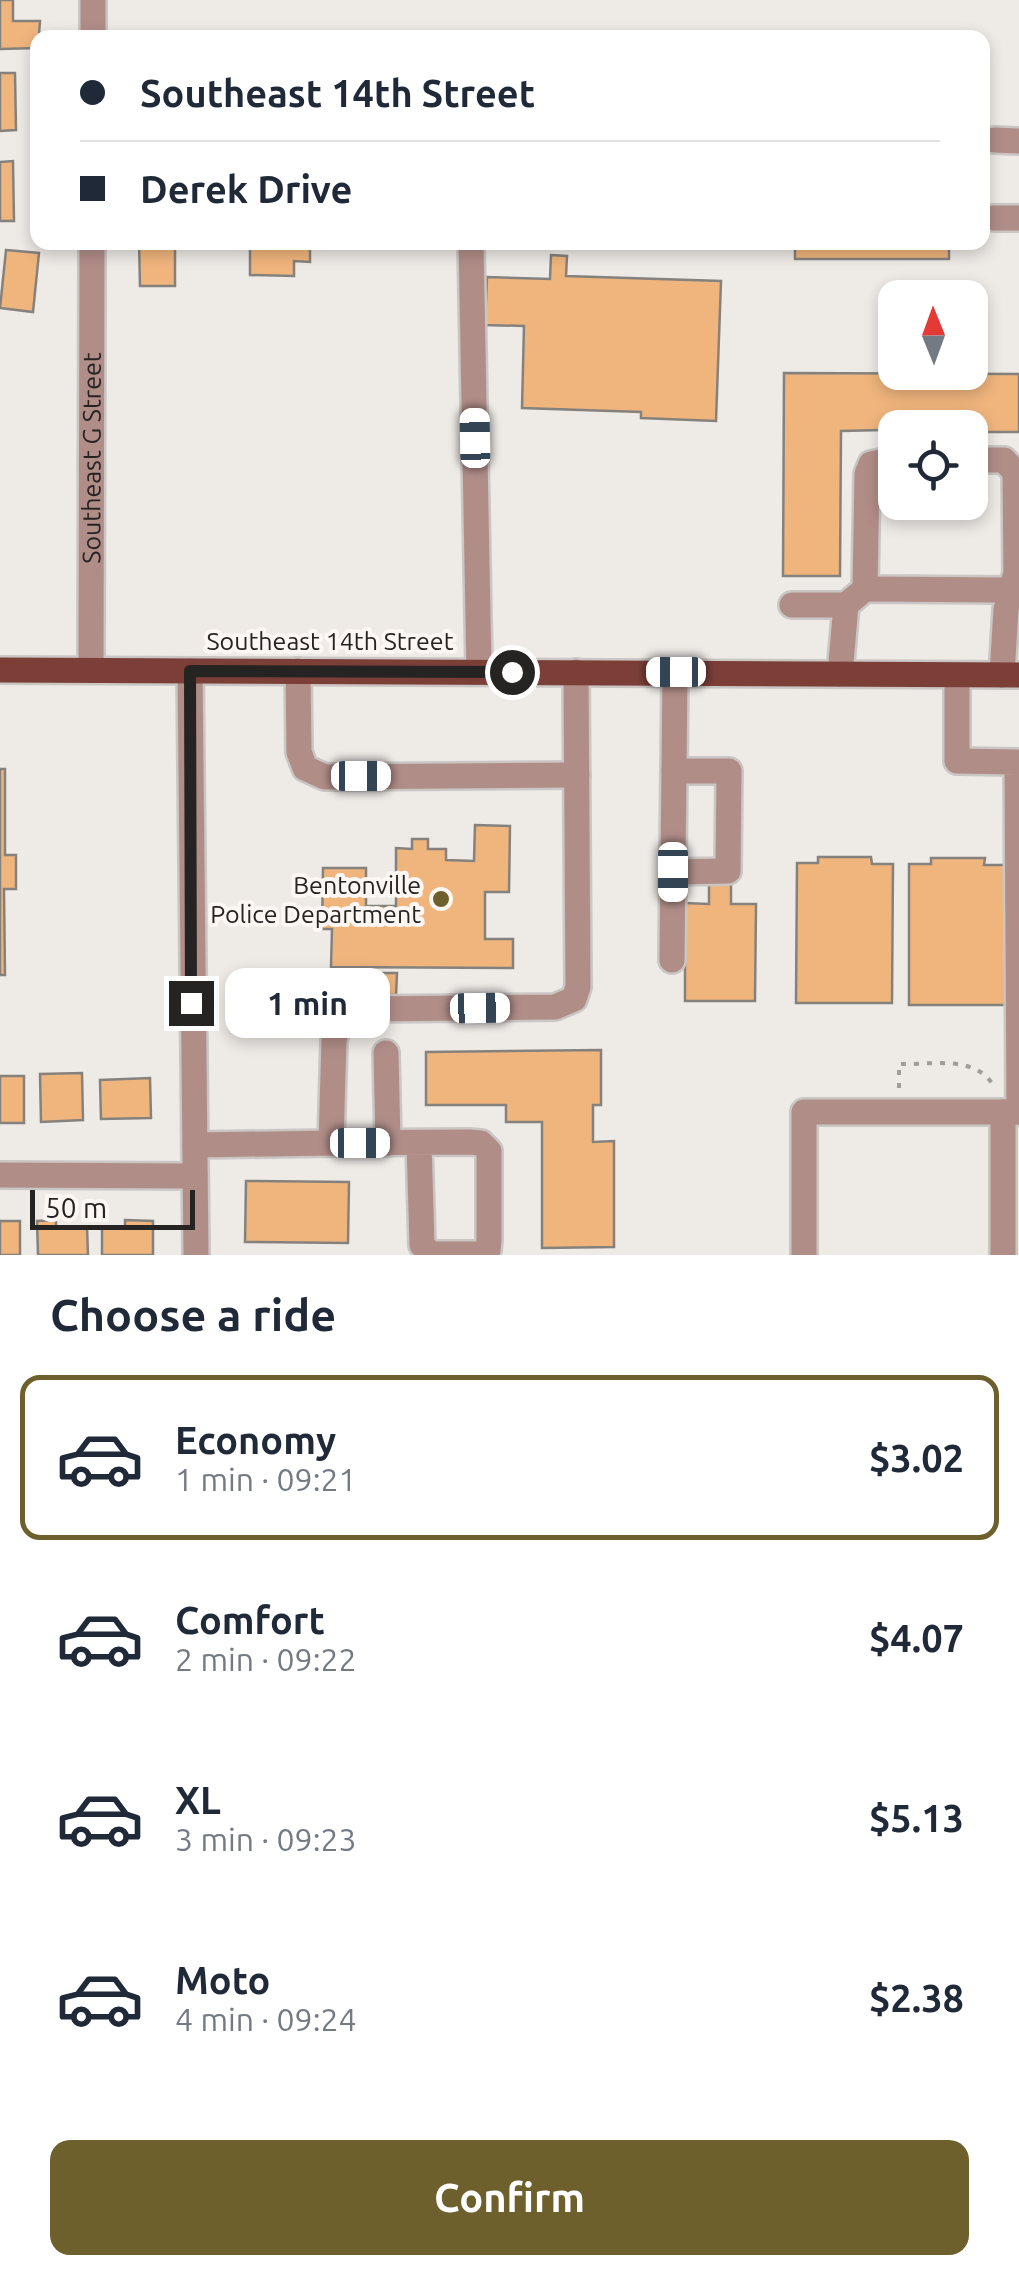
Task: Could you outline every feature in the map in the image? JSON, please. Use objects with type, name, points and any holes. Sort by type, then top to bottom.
[{"type":"main road","name":"Southeast 14th Street","points":[[0,670],[1011,675]]},
{"type":"street","points":[[93,0],[93,30]]},
{"type":"street","name":"Southeast G Street","points":[[91,670],[92,250]]},
{"type":"street","points":[[471,250],[479,671]]},
{"type":"street","points":[[988,460],[1004,460],[1015,472],[1011,675]]},
{"type":"street","points":[[840,674],[855,597],[867,474],[872,464],[878,463]]},
{"type":"street","points":[[792,605],[855,597],[1011,603]]},
{"type":"street","points":[[190,671],[196,1255]]},
{"type":"street","points":[[298,671],[300,752],[306,768],[325,777],[576,775]]},
{"type":"street","points":[[331,1143],[334,1040],[340,1016],[368,1009],[555,1007],[574,999],[578,987],[576,672]]},
{"type":"street","points":[[672,960],[676,672]]},
{"type":"street","points":[[957,675],[957,762],[1017,762],[1012,1112],[1003,1255]]},
{"type":"street","points":[[673,872],[728,871],[729,771],[674,771]]},
{"type":"street","points":[[386,1053],[388,1143]]},
{"type":"street","points":[[804,1255],[804,1112],[1012,1112]]},
{"type":"street","points":[[195,1145],[331,1143],[388,1143],[420,1143],[481,1143],[489,1151],[489,1240],[488,1250],[482,1254],[431,1254],[422,1244],[420,1143]]},
{"type":"street","points":[[0,1175],[195,1176]]},
{"type":"path","points":[[898,1112],[899,1064],[918,1064],[974,1065],[985,1071],[1012,1112]]},
{"type":"building","points":[[0,0],[13,0],[13,21],[40,21],[39,30],[30,30],[30,48],[0,49]]},
{"type":"building","points":[[0,73],[15,73],[16,130],[0,131]]},
{"type":"building","points":[[13,161],[14,221],[0,221],[0,162]]},
{"type":"building","points":[[6,250],[39,253],[33,312],[0,308]]},
{"type":"building","points":[[139,250],[175,250],[175,286],[140,286]]},
{"type":"building","points":[[250,250],[310,250],[310,262],[294,261],[294,276],[250,275]]},
{"type":"building","points":[[795,250],[949,250],[949,259],[795,259]]},
{"type":"building","points":[[551,255],[567,256],[566,276],[721,281],[716,421],[641,418],[641,412],[522,408],[524,326],[485,325],[487,277],[550,279]]},
{"type":"building","points":[[784,373],[878,373],[878,390],[988,390],[988,374],[1019,374],[1019,432],[988,432],[988,410],[878,410],[878,430],[841,431],[840,576],[783,576]]},
{"type":"building","points":[[0,769],[5,769],[5,855],[16,855],[16,889],[4,889],[5,975],[0,975]]},
{"type":"building","name":"Bentonville Police Department","points":[[475,825],[510,826],[509,892],[485,892],[485,939],[513,939],[513,968],[331,967],[332,929],[322,929],[323,868],[366,868],[366,906],[396,906],[396,848],[412,849],[412,839],[428,839],[428,849],[446,849],[446,860],[474,861]]},
{"type":"building","points":[[818,857],[871,857],[872,864],[893,864],[892,1003],[796,1003],[797,863],[818,863]]},
{"type":"building","points":[[931,858],[985,858],[984,865],[1005,865],[1005,1005],[909,1005],[909,864],[931,864]]},
{"type":"building","points":[[709,884],[731,884],[731,904],[756,904],[755,1001],[685,1001],[685,903],[709,904]]},
{"type":"building","points":[[321,973],[397,973],[396,995],[321,994]]},
{"type":"building","points":[[601,1050],[601,1105],[593,1105],[593,1142],[614,1141],[614,1247],[542,1248],[542,1122],[506,1122],[506,1105],[426,1105],[426,1052]]},
{"type":"building","points":[[82,1073],[83,1120],[41,1122],[40,1074]]},
{"type":"building","points":[[0,1076],[24,1076],[24,1123],[0,1123]]},
{"type":"building","points":[[150,1078],[151,1118],[101,1119],[100,1080]]},
{"type":"building","points":[[246,1181],[349,1182],[348,1243],[245,1242]]},
{"type":"building","points":[[56,1220],[56,1228],[87,1227],[88,1255],[38,1255],[37,1221]]},
{"type":"building","points":[[125,1220],[153,1221],[153,1255],[102,1255],[102,1228],[125,1228]]},
{"type":"building","points":[[0,1221],[20,1221],[20,1255],[0,1255]]},
{"type":"place","name":"Bentonville Police Department","points":[[441,899]]},
{"type":"route","points":[[191,1003],[190,671],[512,672]]}]
